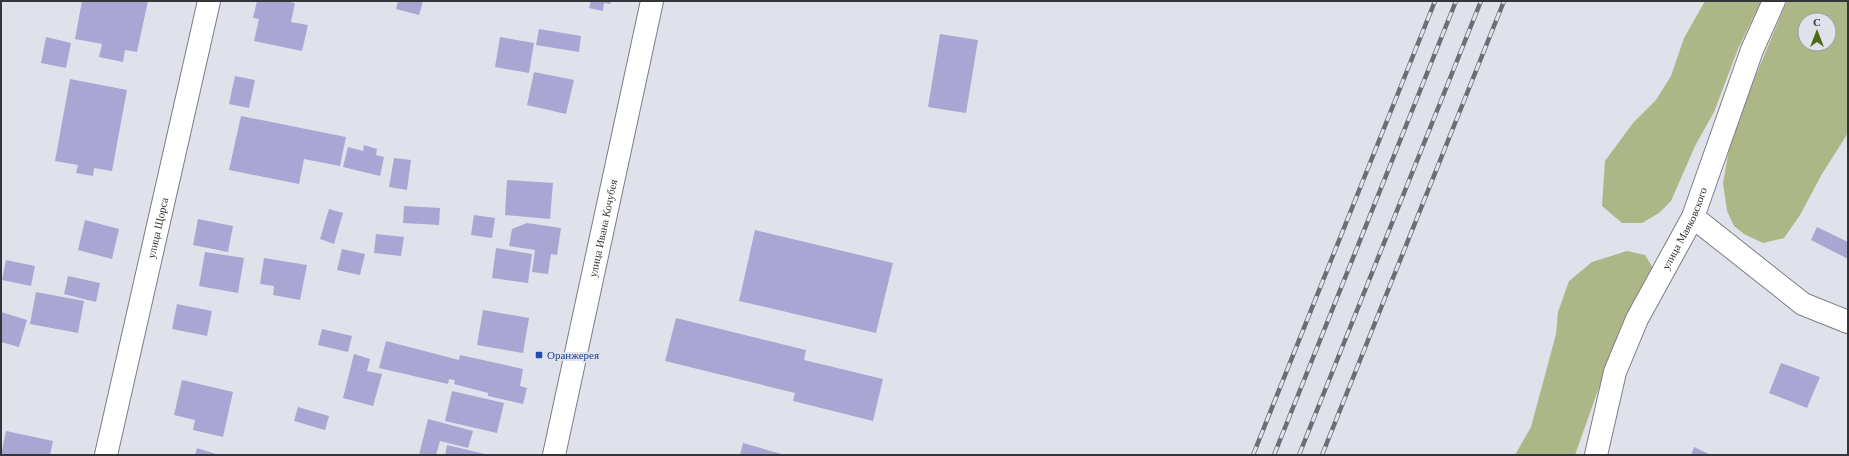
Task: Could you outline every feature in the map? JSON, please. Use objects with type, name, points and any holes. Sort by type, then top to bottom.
[{"type":"street","name":"улица Щорса","points":[[106,455],[210,1]]},
{"type":"street","name":"улица Ивана Кочубея","points":[[554,455],[652,1]]},
{"type":"street","name":"улица Маяковского","points":[[1596,455],[1615,372],[1637,319],[1693,217],[1752,50],[1774,1]]},
{"type":"street","points":[[1693,217],[1803,304],[1848,322]]},
{"type":"green space","points":[[1705,1],[1761,1],[1738,49],[1714,112],[1695,146],[1671,201],[1659,213],[1642,223],[1622,223],[1602,206],[1605,161],[1633,123],[1656,100],[1671,76],[1684,38]]},
{"type":"green space","points":[[1787,1],[1848,1],[1848,133],[1822,174],[1800,215],[1784,238],[1763,243],[1744,234],[1734,226],[1727,211],[1723,183],[1732,132]]},
{"type":"green space","points":[[1627,251],[1645,255],[1653,268],[1608,362],[1575,455],[1515,455],[1531,427],[1556,334],[1558,312],[1569,281],[1592,262]]},
{"type":"building","points":[[82,1],[148,1],[137,52],[125,50],[123,62],[99,57],[102,44],[75,39]]},
{"type":"building","points":[[257,1],[284,1],[295,3],[291,22],[308,25],[302,51],[254,41],[259,19],[253,18]]},
{"type":"building","points":[[398,1],[423,1],[419,15],[396,9]]},
{"type":"building","points":[[591,1],[611,1],[610,4],[604,3],[603,11],[589,8]]},
{"type":"building","points":[[539,29],[581,36],[579,52],[536,45]]},
{"type":"building","points":[[940,34],[978,40],[966,113],[928,107]]},
{"type":"building","points":[[46,37],[71,43],[66,68],[41,63]]},
{"type":"building","points":[[500,37],[534,43],[529,73],[495,67]]},
{"type":"building","points":[[534,72],[574,80],[566,114],[527,105]]},
{"type":"building","points":[[235,76],[255,80],[249,108],[229,104]]},
{"type":"building","points":[[70,79],[127,90],[112,171],[94,168],[93,176],[76,173],[78,165],[55,161]]},
{"type":"building","points":[[241,116],[346,137],[340,166],[304,159],[299,184],[229,170]]},
{"type":"building","points":[[364,145],[377,149],[376,155],[384,157],[380,176],[343,167],[348,147],[363,151]]},
{"type":"building","points":[[394,158],[411,160],[407,190],[389,187]]},
{"type":"building","points":[[507,180],[553,183],[550,219],[505,215]]},
{"type":"building","points":[[404,206],[440,208],[439,225],[403,223]]},
{"type":"building","points":[[329,209],[343,213],[334,244],[320,239]]},
{"type":"building","points":[[474,215],[495,218],[492,238],[471,235]]},
{"type":"building","points":[[198,219],[233,226],[228,252],[193,245]]},
{"type":"building","points":[[85,220],[119,229],[112,259],[78,250]]},
{"type":"building","points":[[527,223],[561,228],[557,255],[551,254],[548,274],[532,272],[535,250],[509,246],[512,229]]},
{"type":"building","points":[[1817,227],[1848,242],[1848,259],[1811,240]]},
{"type":"building","points":[[755,230],[893,263],[876,333],[739,301]]},
{"type":"building","points":[[376,234],[404,237],[401,256],[374,253]]},
{"type":"building","points":[[496,248],[532,254],[528,283],[492,278]]},
{"type":"building","points":[[342,249],[365,254],[360,275],[337,270]]},
{"type":"building","points":[[205,252],[244,258],[238,293],[199,286]]},
{"type":"building","points":[[264,258],[307,265],[300,300],[273,295],[274,286],[260,284]]},
{"type":"building","points":[[6,260],[35,266],[31,286],[2,280]]},
{"type":"building","points":[[68,276],[100,283],[96,302],[64,294]]},
{"type":"building","points":[[36,292],[84,301],[78,333],[30,324]]},
{"type":"building","points":[[177,304],[212,311],[207,336],[172,329]]},
{"type":"building","points":[[483,310],[529,318],[523,353],[477,345]]},
{"type":"building","points":[[1,312],[27,320],[19,347],[1,342]]},
{"type":"building","points":[[676,318],[806,350],[804,360],[883,379],[873,421],[793,401],[795,393],[665,361]]},
{"type":"building","points":[[322,329],[352,336],[348,352],[318,345]]},
{"type":"building","points":[[386,341],[459,360],[460,355],[523,369],[520,386],[527,388],[523,404],[488,396],[488,393],[454,384],[455,380],[449,379],[448,384],[379,368]]},
{"type":"building","points":[[354,354],[370,359],[367,371],[382,374],[373,406],[343,398]]},
{"type":"building","points":[[1781,363],[1820,377],[1807,408],[1769,393]]},
{"type":"building","points":[[182,380],[233,392],[223,437],[193,430],[195,420],[174,415]]},
{"type":"building","points":[[452,391],[504,403],[497,433],[445,421]]},
{"type":"building","points":[[298,407],[329,416],[325,430],[294,421]]},
{"type":"building","points":[[428,419],[473,431],[468,448],[440,441],[436,455],[419,455]]},
{"type":"building","points":[[6,431],[53,441],[50,455],[1,455]]},
{"type":"building","points":[[743,443],[785,455],[740,455]]},
{"type":"building","points":[[447,445],[485,454],[485,455],[445,455]]},
{"type":"building","points":[[1694,447],[1711,455],[1691,455]]},
{"type":"building","points":[[197,448],[219,455],[195,455]]},
{"type":"railway","points":[[1253,455],[1435,1]]},
{"type":"railway","points":[[1274,455],[1456,1]]},
{"type":"railway","points":[[1299,455],[1481,1]]},
{"type":"railway","points":[[1322,455],[1504,1]]},
{"type":"place","name":"Оранжерея","points":[[539,355]]}]
